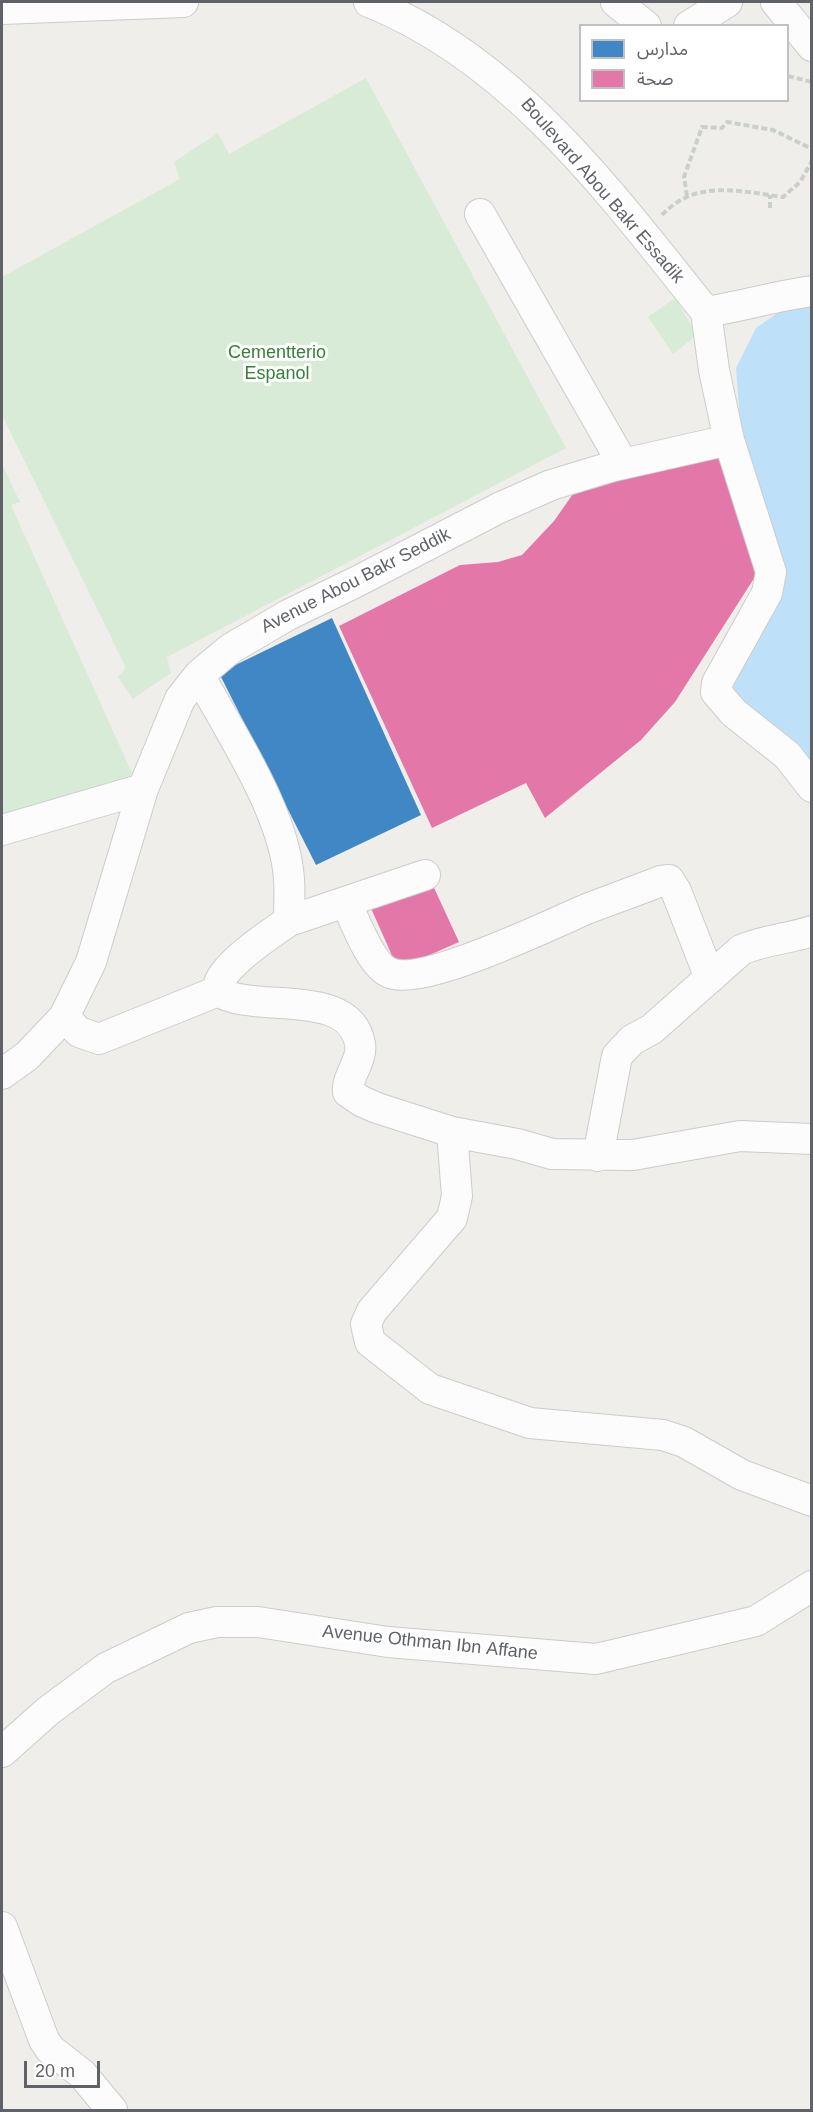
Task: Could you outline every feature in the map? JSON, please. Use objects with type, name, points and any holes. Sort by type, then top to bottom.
[{"type":"street","points":[[9,6],[183,2]]},
{"type":"street","name":"Boulevard Abou Bakr Essadik","points":[[369,2],[441,39],[510,88],[558,135],[706,312]]},
{"type":"street","points":[[616,2],[643,24]]},
{"type":"street","points":[[692,24],[727,2]]},
{"type":"street","points":[[776,2],[812,46]]},
{"type":"street","points":[[480,214],[623,464]]},
{"type":"street","points":[[812,291],[783,295],[753,305],[706,312],[716,378],[729,440],[771,572],[767,593],[717,683],[716,692],[734,713],[787,755],[812,788]]},
{"type":"street","name":"Avenue Abou Bakr Seddik","points":[[2,1074],[27,1056],[64,1017],[91,962],[143,789],[180,699],[199,675],[230,649],[288,615],[499,508],[551,485],[623,464],[729,440]]},
{"type":"street","points":[[199,675],[266,800],[280,836],[290,878],[289,921]]},
{"type":"street","points":[[2,830],[143,789]]},
{"type":"street","points":[[218,991],[219,981],[237,960],[289,921],[425,875]]},
{"type":"street","points":[[346,902],[372,955],[382,968],[399,976],[451,965],[589,908],[669,880],[676,891],[710,978]]},
{"type":"street","points":[[598,1156],[617,1056],[632,1040],[652,1029],[741,950],[757,943],[788,939],[812,932]]},
{"type":"street","points":[[64,1017],[79,1032],[99,1039],[218,991],[237,998],[317,1006],[347,1019],[355,1030],[361,1046],[357,1066],[347,1088],[350,1094],[377,1108],[452,1132],[517,1144],[552,1154],[633,1155],[740,1136],[812,1139]]},
{"type":"street","points":[[452,1132],[457,1196],[452,1218],[372,1311],[366,1324],[370,1342],[419,1381],[446,1395],[530,1423],[663,1435],[684,1442],[742,1475],[812,1501]]},
{"type":"street","name":"Avenue Othman Ibn Affane","points":[[2,1752],[48,1711],[106,1668],[189,1628],[217,1622],[258,1622],[388,1642],[596,1659],[756,1621],[812,1586]]},
{"type":"street","points":[[2,1927],[44,2040],[50,2049],[82,2074],[111,2110]]},
{"type":"path","points":[[789,76],[812,82]]},
{"type":"path","points":[[687,196],[684,177],[702,127],[722,128],[727,122],[743,123],[773,130],[812,149]]},
{"type":"path","points":[[643,236],[676,200],[703,190],[783,197],[800,182],[812,161]]},
{"type":"path","points":[[770,195],[770,208]]},
{"type":"green space","name":"Cementterio Espanol","points":[[366,78],[566,448],[167,657],[171,673],[133,699],[118,677],[126,668],[2,415],[2,277],[180,179],[174,162],[218,133],[229,154]]},
{"type":"green space","points":[[675,298],[697,335],[673,354],[648,317]]},
{"type":"green space","points":[[2,464],[20,502],[11,505],[136,782],[2,819]]},
{"type":"water","points":[[811,303],[811,790],[716,692],[781,586],[742,447],[736,368],[756,328],[786,307]]},
{"type":"building: مدارس","points":[[332,618],[421,815],[316,865],[219,673]]},
{"type":"building: صحة","points":[[721,451],[760,569],[675,702],[641,740],[545,818],[526,783],[432,828],[339,626],[460,565],[498,562],[522,555],[554,521],[575,491]]},
{"type":"building: صحة","points":[[430,879],[459,942],[398,969],[370,906]]}]
